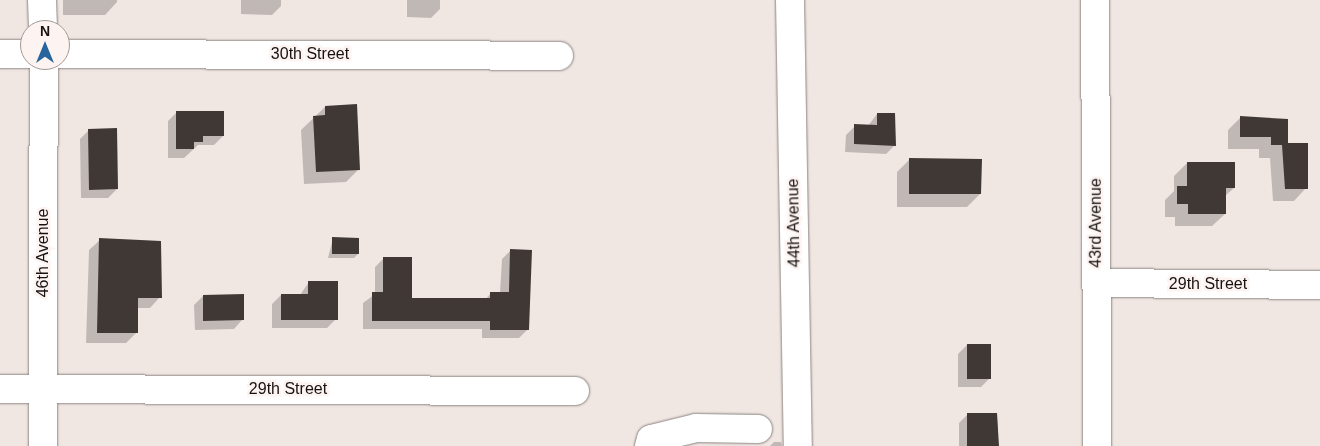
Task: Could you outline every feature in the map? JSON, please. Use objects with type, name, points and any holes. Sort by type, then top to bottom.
[{"type":"street","points":[[42,0],[43,20]]},
{"type":"street","name":"44th Avenue","points":[[790,0],[798,446]]},
{"type":"street","name":"43rd Avenue","points":[[1096,0],[1097,446]]},
{"type":"street","points":[[0,54],[20,54]]},
{"type":"street","name":"30th Street","points":[[70,54],[559,56]]},
{"type":"street","name":"46th Avenue","points":[[43,446],[44,70]]},
{"type":"street","name":"29th Street","points":[[1096,283],[1320,285]]},
{"type":"street","name":"29th Street","points":[[0,389],[575,391]]},
{"type":"street","points":[[649,446],[651,439],[696,428],[758,429]]},
{"type":"building","points":[[357,104],[360,170],[316,172],[313,116],[325,115],[325,106]]},
{"type":"building","points":[[176,111],[224,111],[224,136],[203,136],[203,142],[194,142],[194,149],[176,149]]},
{"type":"building","points":[[877,113],[895,113],[896,146],[854,144],[854,124],[877,125]]},
{"type":"building","points":[[1240,116],[1288,119],[1288,143],[1308,143],[1308,189],[1285,189],[1282,145],[1271,145],[1271,137],[1240,137]]},
{"type":"building","points":[[117,128],[118,189],[89,190],[88,129]]},
{"type":"building","points":[[909,158],[982,159],[981,194],[909,194]]},
{"type":"building","points":[[1187,162],[1235,162],[1235,188],[1226,188],[1226,214],[1188,214],[1188,204],[1177,204],[1177,186],[1187,186]]},
{"type":"building","points":[[332,237],[359,238],[359,254],[332,254]]},
{"type":"building","points":[[99,238],[161,241],[162,298],[138,298],[138,333],[97,333]]},
{"type":"building","points":[[510,249],[532,250],[529,330],[490,330],[490,321],[372,321],[372,292],[383,292],[383,257],[412,257],[412,298],[490,298],[490,292],[509,292]]},
{"type":"building","points":[[308,281],[338,281],[338,320],[281,320],[281,294],[308,294]]},
{"type":"building","points":[[244,294],[244,320],[203,321],[203,295]]},
{"type":"building","points":[[967,344],[991,344],[991,379],[967,379]]},
{"type":"building","points":[[967,413],[997,413],[999,446],[967,446]]}]
